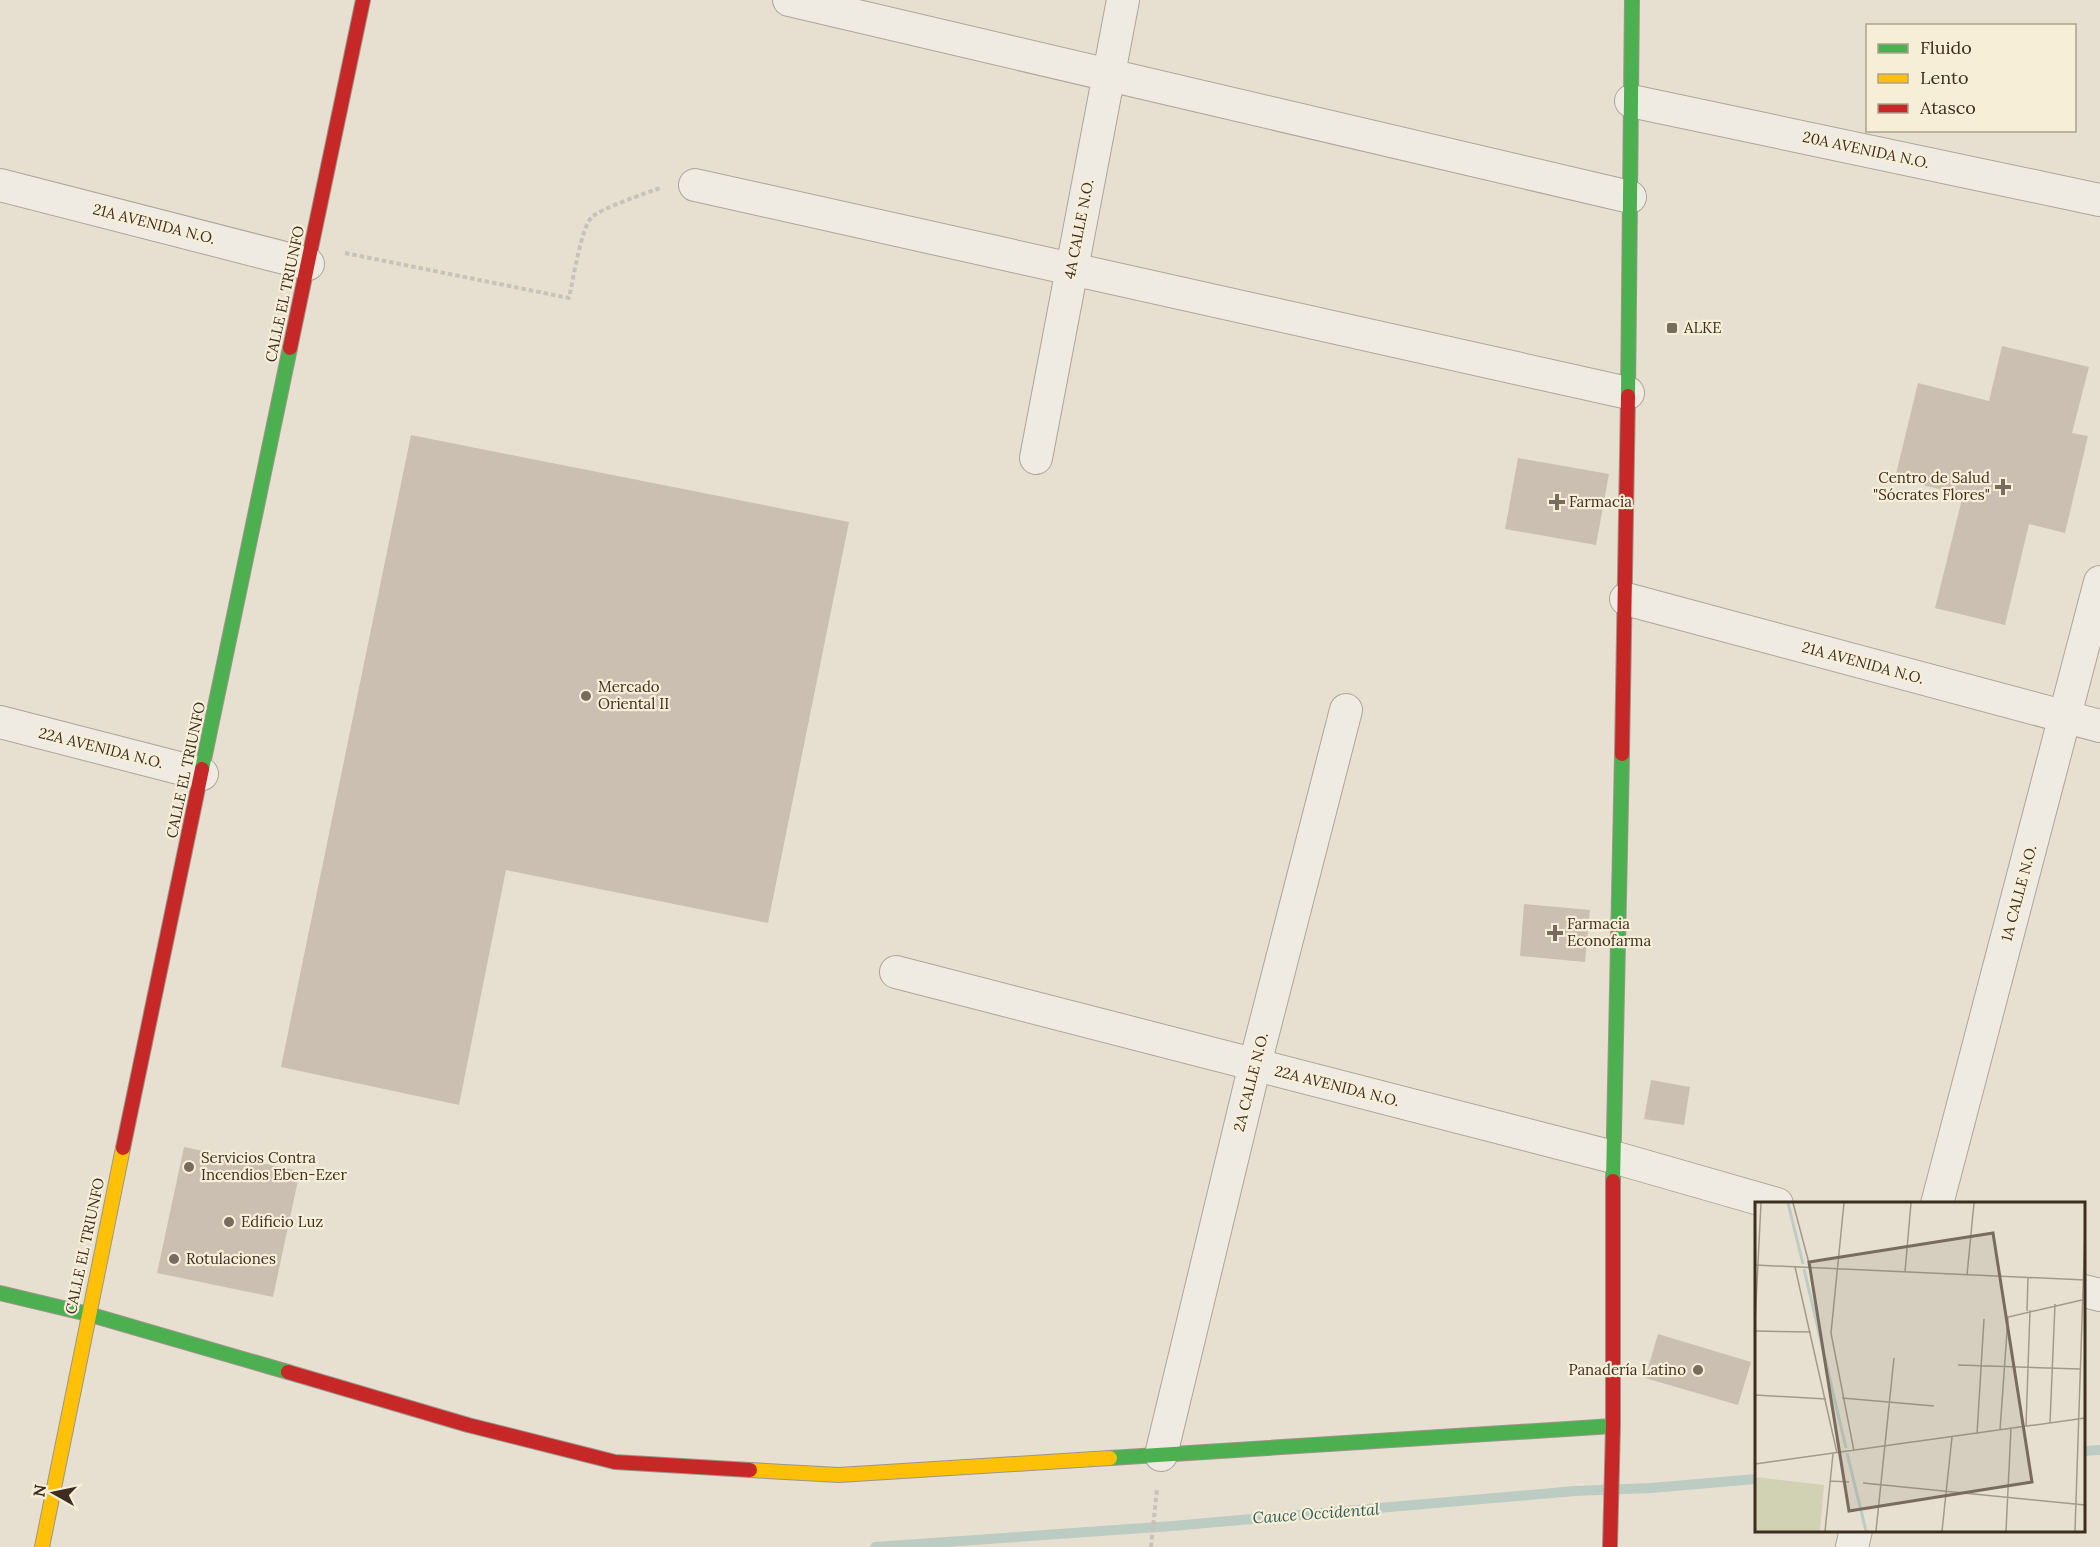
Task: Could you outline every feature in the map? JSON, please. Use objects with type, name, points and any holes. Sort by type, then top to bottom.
[{"type":"main road","name":"CALLE EL TRIUNFO","points":[[42,1547],[88,1314],[363,0]]},
{"type":"main road","points":[[1610,1547],[1613,1464],[1613,1157],[1626,600],[1632,0]]},
{"type":"main road","points":[[0,1293],[88,1314],[468,1425],[615,1462],[839,1475],[1613,1426]]},
{"type":"street","points":[[789,0],[1630,197]]},
{"type":"street","name":"4A CALLE N.O.","points":[[1036,458],[1123,0]]},
{"type":"street","name":"20A AVENIDA N.O.","points":[[1631,101],[2100,200]]},
{"type":"street","name":"21A AVENIDA N.O.","points":[[0,185],[310,255]]},
{"type":"street","points":[[695,185],[1628,393]]},
{"type":"street","name":"1A CALLE N.O.","points":[[1937,1202],[2100,582]]},
{"type":"street","name":"21A AVENIDA N.O.","points":[[1626,600],[2100,726]]},
{"type":"street","name":"2A CALLE N.O.","points":[[1161,1455],[1255,1064],[1346,710]]},
{"type":"street","name":"22A AVENIDA N.O.","points":[[0,722],[202,774]]},
{"type":"street","name":"22A AVENIDA N.O.","points":[[896,972],[1613,1157],[1773,1202]]},
{"type":"street","points":[[2085,1291],[2100,1295]]},
{"type":"street","points":[[1852,1547],[1856,1532]]},
{"type":"path","points":[[310,255],[569,298],[586,228],[592,216],[647,191],[667,186],[695,185]]},
{"type":"path","points":[[1151,1547],[1157,1494]]},
{"type":"building","name":"Centro de Salud \"Sócrates Flores\"","points":[[2002,346],[2089,367],[2072,433],[2088,436],[2065,533],[2029,524],[2005,625],[1935,608],[1963,495],[1895,478],[1918,383],[1989,401]]},
{"type":"building","name":"Mercado Oriental II","points":[[411,435],[849,522],[768,923],[506,870],[459,1105],[281,1067]]},
{"type":"building","name":"Farmacia","points":[[1518,458],[1609,474],[1596,545],[1505,529]]},
{"type":"building","name":"Farmacia Econofarma","points":[[1524,904],[1590,910],[1585,962],[1520,956]]},
{"type":"building","points":[[1651,1080],[1690,1087],[1684,1125],[1644,1119]]},
{"type":"building","name":"Edificio Luz","points":[[184,1147],[300,1171],[273,1297],[157,1273]]},
{"type":"building","name":"Panadería Latino","points":[[1658,1334],[1751,1362],[1738,1405],[1645,1378]]},
{"type":"waterway","name":"Cauce Occidental","points":[[2085,1451],[2100,1450]]},
{"type":"waterway","name":"Cauce Occidental","points":[[875,1547],[1172,1526],[1575,1491],[1651,1488],[1755,1479]]},
{"type":"traffic: fast","points":[[1628,396],[1632,0]]},
{"type":"traffic: fast","points":[[202,769],[290,348]]},
{"type":"traffic: fast","points":[[1613,1181],[1622,754]]},
{"type":"traffic: fast","points":[[0,1293],[88,1314],[288,1372]]},
{"type":"traffic: fast","points":[[1110,1458],[1613,1426]]},
{"type":"traffic: slow","points":[[42,1547],[123,1148]]},
{"type":"traffic: slow","points":[[750,1470],[839,1475],[1110,1458]]},
{"type":"traffic: jam","points":[[290,348],[363,0]]},
{"type":"traffic: jam","points":[[1622,754],[1628,396]]},
{"type":"traffic: jam","points":[[123,1148],[202,769]]},
{"type":"traffic: jam","points":[[1610,1547],[1613,1426],[1613,1181]]},
{"type":"traffic: jam","points":[[288,1372],[468,1425],[615,1462],[750,1470]]},
{"type":"place","name":"ALKE","points":[[1672,328]]},
{"type":"place","name":"Centro de Salud \"Sócrates Flores\"","points":[[2003,487]]},
{"type":"place","name":"Farmacia","points":[[1557,502]]},
{"type":"place","name":"Mercado Oriental II","points":[[586,696]]},
{"type":"place","name":"Farmacia Econofarma","points":[[1555,933]]},
{"type":"place","name":"Servicios Contra Incendios Eben-Ezer","points":[[189,1167]]},
{"type":"place","name":"Edificio Luz","points":[[229,1222]]},
{"type":"place","name":"Rotulaciones","points":[[174,1259]]},
{"type":"place","name":"Panadería Latino","points":[[1698,1370]]}]
